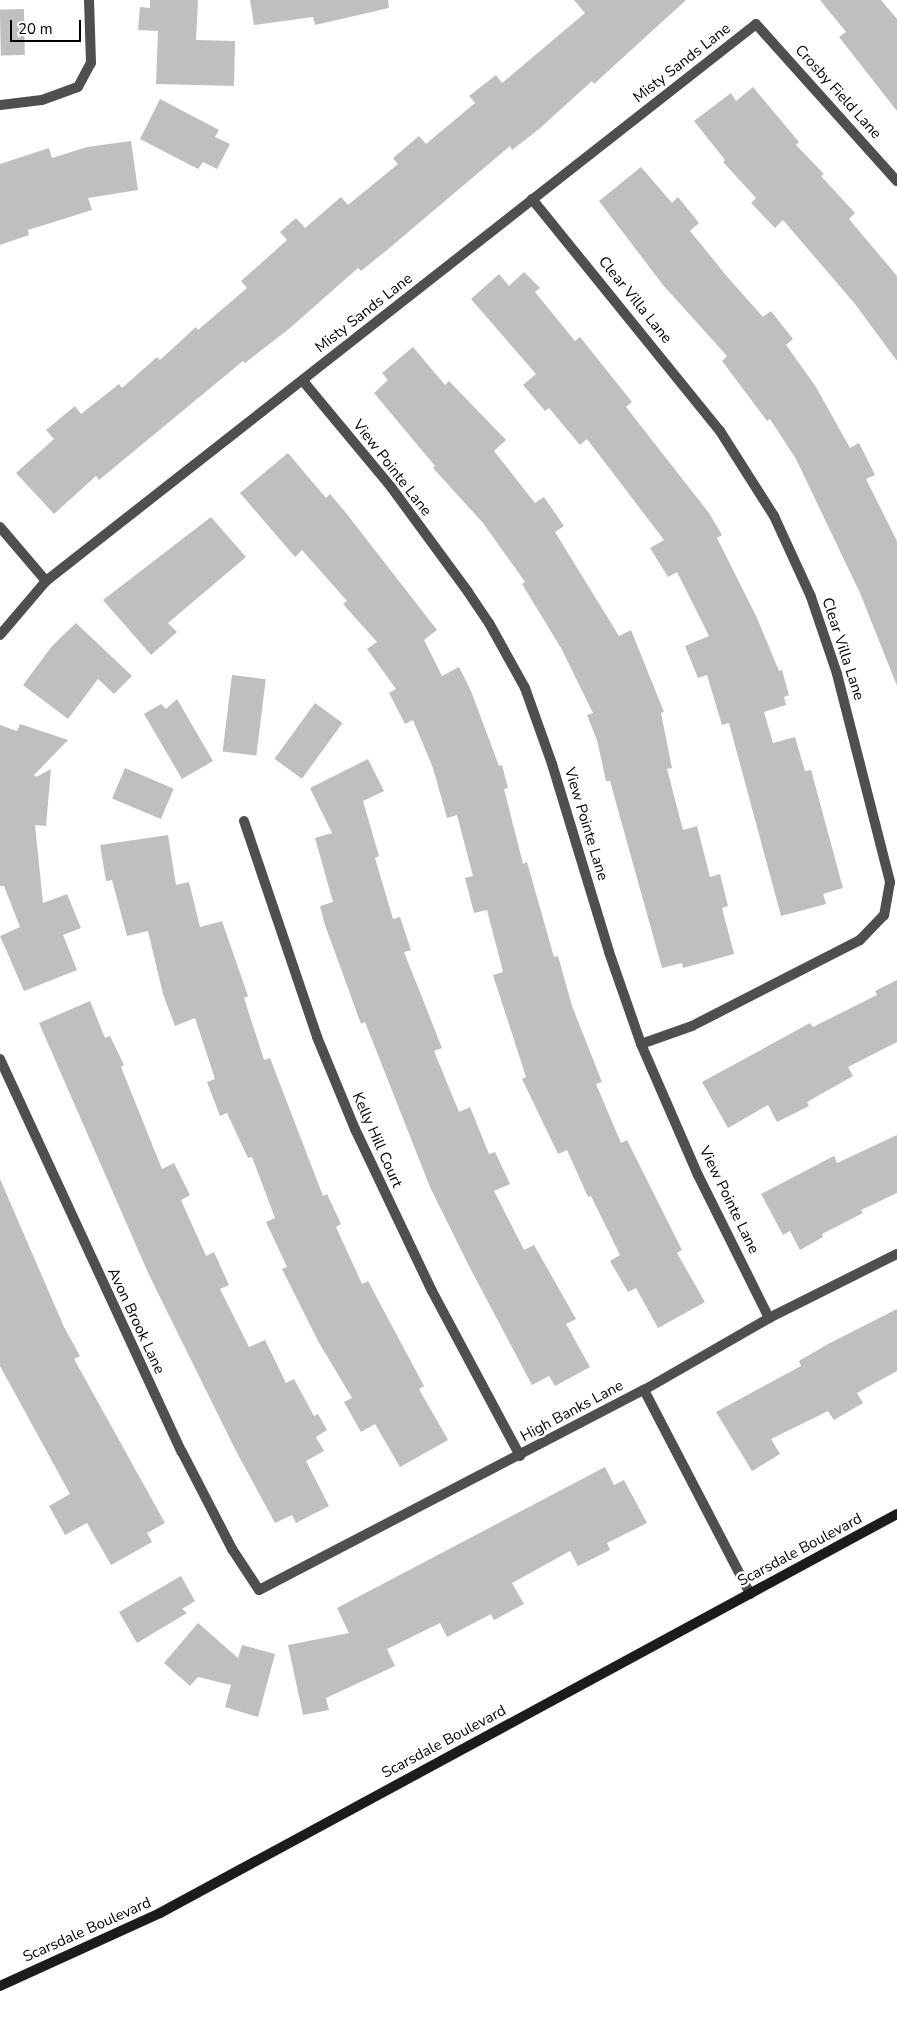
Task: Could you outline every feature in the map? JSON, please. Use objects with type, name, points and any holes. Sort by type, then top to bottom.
[{"type":"main road","name":"Scarsdale Boulevard","points":[[0,1986],[160,1913],[897,1514]]},
{"type":"street","points":[[0,105],[42,100],[78,87],[91,63],[88,0]]},
{"type":"street","name":"Crosby Field Lane","points":[[756,24],[897,181]]},
{"type":"street","name":"Misty Sands Lane","points":[[0,636],[46,582],[303,382],[532,199],[756,24]]},
{"type":"street","name":"Clear Villa Lane","points":[[532,199],[720,431],[774,516],[810,597],[837,674],[890,882],[884,915],[860,940],[692,1026],[641,1044]]},
{"type":"street","name":"View Pointe Lane","points":[[303,382],[391,487],[468,592],[489,623],[524,688],[552,764],[609,952],[641,1044],[698,1175],[768,1318]]},
{"type":"street","points":[[0,527],[46,582]]},
{"type":"street","name":"Kelly Hill Court","points":[[244,821],[308,1010],[355,1129],[432,1291],[520,1456]]},
{"type":"street","name":"Avon Brook Lane","points":[[0,1059],[104,1290],[182,1452],[232,1549],[259,1590]]},
{"type":"street","name":"High Banks Lane","points":[[259,1590],[644,1390],[768,1318],[897,1254]]},
{"type":"street","points":[[644,1390],[750,1594]]},
{"type":"building","points":[[150,0],[198,0],[196,40],[235,41],[234,86],[156,84],[158,31],[138,30],[140,7],[150,8]]},
{"type":"building","points":[[250,0],[388,0],[389,8],[315,25],[313,17],[254,25]]},
{"type":"building","points":[[574,0],[686,0],[594,84],[592,81],[539,129],[512,150],[510,146],[361,271],[358,268],[290,328],[245,363],[243,361],[99,480],[96,476],[54,514],[16,473],[54,439],[46,430],[75,406],[81,414],[119,384],[122,388],[157,357],[160,360],[196,327],[198,330],[247,288],[241,281],[287,240],[280,232],[296,218],[305,228],[341,197],[348,205],[398,164],[393,158],[419,136],[426,144],[475,103],[469,96],[496,75],[502,83],[585,13]]},
{"type":"building","points":[[820,0],[881,0],[897,19],[897,111],[839,37],[846,32]]},
{"type":"building","points":[[0,9],[24,9],[25,55],[1,55]]},
{"type":"building","points":[[753,87],[799,142],[796,145],[824,174],[821,176],[855,213],[849,219],[897,276],[897,361],[855,304],[783,220],[775,228],[751,203],[756,198],[723,162],[725,160],[694,121],[731,93],[736,101]]},
{"type":"building","points":[[160,99],[219,130],[215,137],[230,144],[217,169],[203,162],[198,169],[140,139]]},
{"type":"building","points":[[131,141],[138,190],[88,198],[92,210],[28,230],[29,235],[0,245],[0,164],[49,148],[52,158],[87,147]]},
{"type":"building","points":[[641,167],[672,203],[678,197],[699,223],[690,231],[730,280],[763,317],[771,311],[793,339],[786,345],[816,387],[850,448],[859,443],[875,475],[866,479],[897,541],[897,686],[860,593],[796,459],[770,419],[767,421],[722,361],[727,356],[663,285],[599,201]]},
{"type":"building","points":[[524,272],[540,288],[535,292],[575,341],[580,337],[632,402],[626,407],[709,513],[722,535],[717,538],[757,618],[779,671],[782,670],[789,695],[784,697],[786,705],[764,712],[773,743],[795,737],[805,771],[811,770],[843,888],[823,894],[826,904],[781,916],[729,723],[722,725],[707,675],[698,678],[685,646],[709,636],[677,572],[668,577],[650,548],[664,540],[587,439],[580,445],[549,408],[545,411],[523,385],[536,374],[471,299],[499,274],[509,286]]},
{"type":"building","points":[[413,347],[445,385],[449,381],[506,440],[494,451],[535,503],[544,497],[564,526],[555,532],[619,636],[631,630],[664,712],[661,713],[672,768],[667,769],[683,830],[697,826],[710,877],[720,874],[728,906],[722,908],[734,954],[683,968],[682,963],[662,968],[610,781],[606,781],[597,740],[587,715],[593,713],[561,648],[522,584],[525,582],[483,523],[433,468],[435,466],[374,393],[388,380],[382,373]]},
{"type":"building","points":[[288,453],[326,498],[330,494],[346,513],[437,630],[424,640],[442,676],[459,667],[471,691],[499,766],[502,765],[508,788],[504,789],[523,864],[527,862],[554,957],[558,956],[572,1006],[602,1082],[596,1084],[621,1143],[627,1140],[682,1250],[677,1253],[705,1302],[658,1328],[636,1288],[628,1292],[610,1261],[620,1255],[591,1196],[588,1197],[567,1150],[558,1154],[522,1079],[526,1077],[493,975],[503,972],[487,910],[474,913],[465,878],[473,876],[457,815],[447,818],[433,768],[413,720],[405,724],[389,693],[396,689],[367,649],[377,642],[343,604],[347,601],[302,550],[295,557],[240,493]]},
{"type":"building","points":[[211,517],[246,557],[168,623],[177,632],[151,655],[103,600]]},
{"type":"building","points":[[76,623],[132,676],[114,694],[98,679],[68,719],[23,685],[52,646]]},
{"type":"building","points":[[232,675],[266,679],[256,756],[223,751]]},
{"type":"building","points":[[177,699],[213,761],[182,779],[144,714],[161,704],[166,709]]},
{"type":"building","points":[[315,703],[343,723],[302,779],[274,759]]},
{"type":"building","points":[[20,724],[68,740],[34,775],[36,777],[51,769],[46,826],[35,825],[43,903],[67,894],[81,928],[63,935],[77,970],[24,991],[0,936],[20,927],[4,886],[0,886],[0,725],[17,731]]},
{"type":"building","points":[[368,759],[384,791],[363,801],[379,856],[375,858],[393,919],[400,917],[411,950],[404,952],[442,1048],[434,1051],[459,1112],[470,1107],[489,1154],[495,1152],[510,1184],[494,1191],[524,1250],[534,1245],[576,1319],[566,1324],[590,1367],[555,1386],[549,1376],[532,1385],[469,1266],[430,1187],[365,1022],[361,1024],[325,925],[320,906],[333,902],[315,838],[332,833],[310,788]]},
{"type":"building","points":[[125,768],[174,789],[161,819],[112,798]]},
{"type":"building","points":[[168,835],[176,885],[189,882],[200,927],[222,921],[248,996],[244,998],[264,1060],[270,1058],[323,1196],[327,1194],[341,1224],[336,1227],[362,1284],[368,1281],[424,1386],[419,1389],[448,1440],[400,1467],[375,1424],[361,1432],[344,1402],[352,1398],[318,1341],[282,1269],[287,1267],[266,1222],[275,1218],[252,1157],[248,1158],[227,1113],[220,1116],[207,1082],[215,1079],[195,1018],[175,1026],[163,994],[148,931],[127,936],[112,880],[106,881],[100,845]]},
{"type":"building","points":[[897,980],[897,1042],[848,1067],[853,1076],[807,1102],[809,1106],[777,1122],[768,1105],[728,1128],[702,1082],[810,1023],[813,1027],[877,995],[875,991]]},
{"type":"building","points":[[90,1001],[105,1038],[110,1036],[124,1065],[121,1067],[162,1169],[174,1163],[190,1195],[181,1200],[206,1256],[214,1252],[229,1285],[220,1289],[249,1347],[265,1340],[286,1383],[294,1379],[314,1416],[318,1414],[327,1430],[316,1437],[324,1451],[306,1461],[329,1506],[296,1523],[292,1515],[275,1523],[236,1451],[149,1275],[39,1023]]},
{"type":"building","points":[[897,1135],[897,1193],[861,1210],[863,1213],[822,1234],[823,1237],[800,1250],[790,1231],[783,1235],[761,1194],[834,1156],[837,1163]]},
{"type":"building","points":[[0,1179],[64,1327],[80,1356],[74,1359],[165,1523],[147,1533],[152,1542],[111,1565],[87,1523],[65,1535],[49,1506],[70,1494],[0,1366]]},
{"type":"building","points":[[897,1309],[897,1371],[857,1393],[863,1403],[834,1420],[828,1411],[771,1439],[780,1454],[752,1471],[716,1412],[801,1366],[799,1361],[828,1344]]},
{"type":"building","points":[[605,1467],[614,1485],[624,1480],[647,1523],[607,1543],[610,1550],[578,1566],[570,1551],[512,1583],[524,1604],[494,1620],[491,1614],[447,1637],[440,1623],[387,1649],[395,1666],[326,1698],[329,1710],[303,1715],[288,1645],[349,1633],[337,1608]]},
{"type":"building","points":[[181,1576],[195,1601],[182,1609],[187,1613],[137,1643],[119,1612]]},
{"type":"building","points":[[198,1623],[238,1658],[242,1645],[275,1654],[258,1717],[225,1707],[231,1685],[198,1677],[190,1686],[164,1663]]}]
